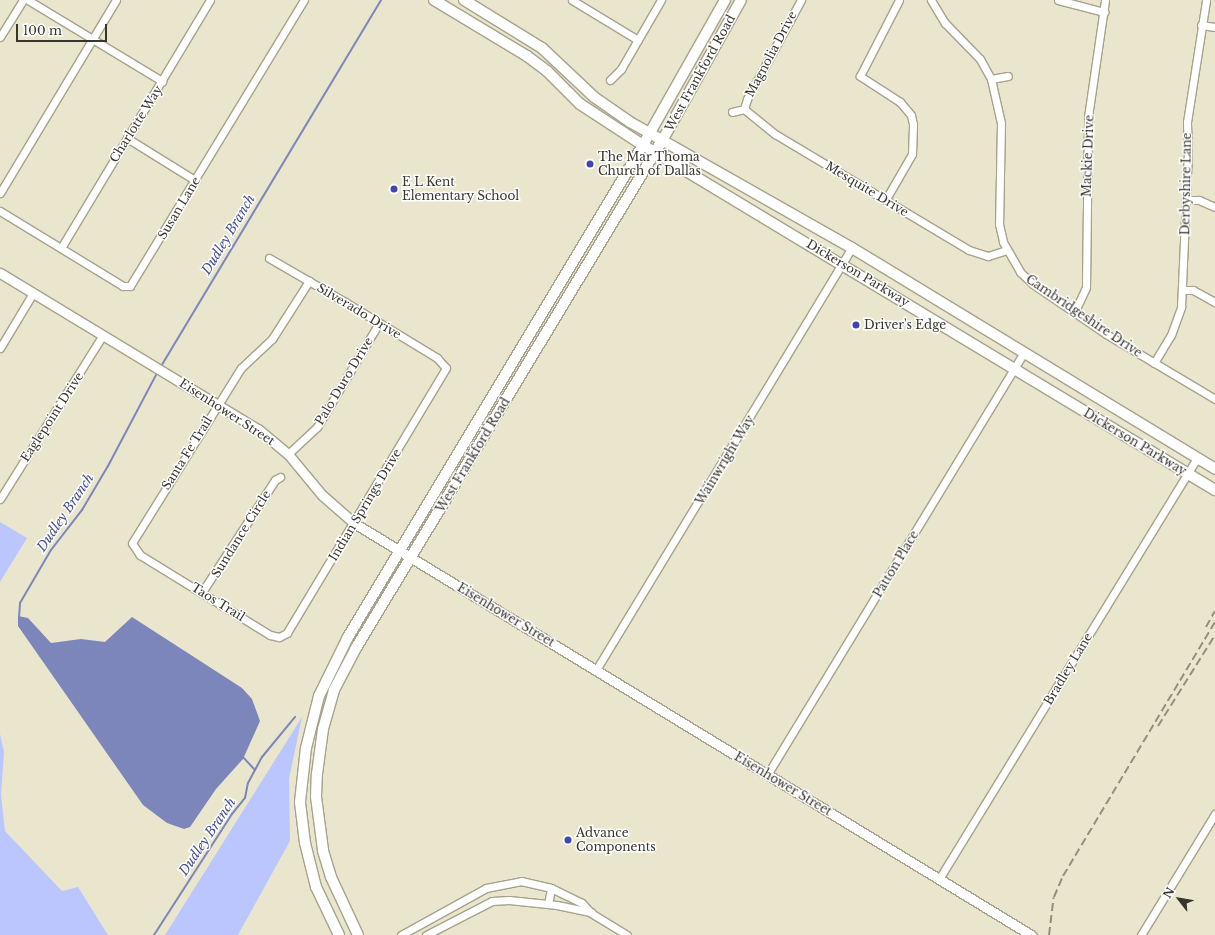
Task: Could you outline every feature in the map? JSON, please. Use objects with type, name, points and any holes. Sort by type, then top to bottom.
[{"type":"main road","name":"Dickerson Parkway","points":[[434,0],[526,56],[547,71],[580,104],[655,153],[842,264],[1215,490]]},
{"type":"main road","name":"Dickerson Parkway","points":[[464,0],[542,48],[594,97],[650,132],[852,248],[1215,469]]},
{"type":"main road","name":"West Frankford Road","points":[[339,935],[316,887],[305,843],[300,802],[306,748],[319,696],[335,660],[399,550],[643,145],[725,0]]},
{"type":"main road","name":"West Frankford Road","points":[[358,935],[338,895],[323,850],[316,797],[319,759],[330,701],[344,668],[655,153],[740,0]]},
{"type":"street","points":[[0,37],[22,0]]},
{"type":"street","points":[[28,0],[162,81]]},
{"type":"street","points":[[0,193],[116,0]]},
{"type":"street","name":"Charlotte Way","points":[[61,248],[210,0]]},
{"type":"street","name":"Susan Lane","points":[[0,212],[123,286],[130,286],[196,181],[304,0]]},
{"type":"street","points":[[572,0],[638,40]]},
{"type":"street","points":[[610,80],[621,69],[661,0]]},
{"type":"street","name":"Magnolia Drive","points":[[744,109],[746,99],[801,0]]},
{"type":"street","points":[[886,200],[912,154],[914,124],[911,115],[900,102],[860,76],[900,0]]},
{"type":"street","name":"Cambridgeshire Drive","points":[[931,0],[945,23],[980,59],[991,79],[1001,123],[999,224],[1003,242],[1020,272],[1033,284],[1075,311],[1106,334],[1215,399]]},
{"type":"street","points":[[1058,0],[1104,12]]},
{"type":"street","name":"Mackie Drive","points":[[1075,311],[1086,287],[1088,117],[1106,0]]},
{"type":"street","name":"Derbyshire Lane","points":[[1154,363],[1174,328],[1183,290],[1185,200],[1188,152],[1187,122],[1206,0]]},
{"type":"street","points":[[1201,25],[1215,27]]},
{"type":"street","points":[[991,79],[1008,76]]},
{"type":"street","points":[[732,112],[744,109]]},
{"type":"street","name":"Mesquite Drive","points":[[744,109],[775,134],[981,254],[988,256],[1007,250]]},
{"type":"street","points":[[127,138],[196,181]]},
{"type":"street","points":[[1185,200],[1199,200],[1215,207]]},
{"type":"street","name":"Wainwright Way","points":[[596,670],[852,248]]},
{"type":"street","name":"Silverado Drive","points":[[269,258],[379,322],[437,358],[446,368]]},
{"type":"street","name":"Eisenhower Street","points":[[0,273],[178,379],[258,429],[288,454],[322,494],[354,523],[1031,935]]},
{"type":"street","name":"Santa Fe Trail","points":[[158,566],[140,555],[132,543],[217,404],[246,361],[272,339],[284,324],[309,282]]},
{"type":"street","points":[[1183,290],[1193,290],[1215,302]]},
{"type":"street","points":[[0,348],[33,293]]},
{"type":"street","name":"Palo Duro Drive","points":[[288,454],[317,427],[379,322]]},
{"type":"street","name":"Eaglepoint Drive","points":[[0,499],[103,335]]},
{"type":"street","name":"Patton Place","points":[[767,775],[1024,353]]},
{"type":"street","name":"Indian Springs Drive","points":[[279,637],[287,633],[446,368]]},
{"type":"street","name":"Bradley Lane","points":[[940,879],[1197,458]]},
{"type":"street","name":"Sundance Circle","points":[[202,592],[275,480],[280,477]]},
{"type":"street","name":"Taos Trail","points":[[158,566],[270,635],[279,637]]},
{"type":"street","points":[[1141,935],[1215,814]]},
{"type":"street","points":[[401,935],[486,888],[521,881],[551,888],[582,904],[591,912],[627,935]]},
{"type":"street","points":[[486,888],[492,902]]},
{"type":"street","points":[[548,904],[551,888]]},
{"type":"street","points":[[426,935],[492,902],[509,900],[548,904],[591,912]]},
{"type":"shaded area","points":[[0,522],[27,538],[0,582]]},
{"type":"shaded area","points":[[18,616],[28,618],[51,643],[81,639],[105,642],[132,617],[242,688],[252,699],[260,721],[243,759],[216,789],[190,827],[184,829],[167,823],[143,805],[18,626]]},
{"type":"shaded area","points":[[302,717],[289,779],[290,841],[238,935],[165,935]]},
{"type":"shaded area","points":[[0,734],[4,752],[1,795],[5,831],[62,891],[78,887],[108,935],[0,935]]},
{"type":"waterway","name":"Dudley Branch","points":[[160,368],[381,0]]},
{"type":"waterway","name":"Dudley Branch","points":[[19,618],[20,603],[51,550],[82,510],[108,466],[158,371]]},
{"type":"waterway","points":[[255,770],[262,757],[295,717]]},
{"type":"waterway","name":"Dudley Branch","points":[[154,935],[232,814],[245,798],[248,783],[255,770],[243,757]]},
{"type":"railway","points":[[1206,627],[1215,611]]},
{"type":"railway","points":[[1049,935],[1054,897],[1063,876],[1215,622]]},
{"type":"railway","points":[[1158,726],[1215,635]]},
{"type":"place","name":"The Mar Thoma Church of Dallas","points":[[590,164]]},
{"type":"place","name":"E L Kent Elementary School","points":[[394,189]]},
{"type":"place","name":"Driver's Edge","points":[[856,325]]},
{"type":"place","name":"Advance Components","points":[[568,840]]}]
